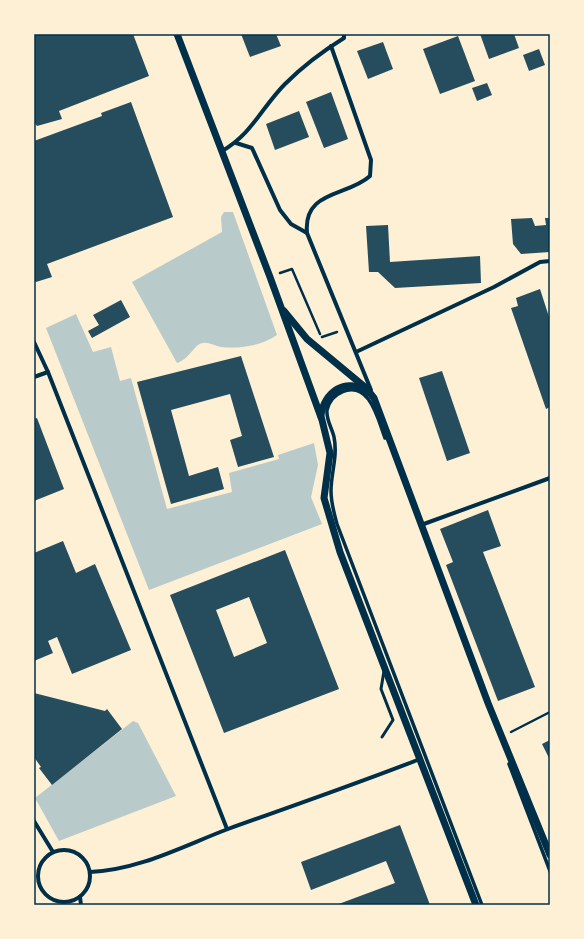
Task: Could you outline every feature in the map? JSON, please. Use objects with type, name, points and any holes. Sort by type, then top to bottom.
[{"type":"street","points":[[177,34],[270,277],[321,418],[330,453],[324,498],[340,552],[476,905]]},
{"type":"street","points":[[222,151],[236,143],[285,83],[331,46],[344,38],[344,34]]},
{"type":"street","points":[[331,46],[371,160],[370,176],[363,182],[323,198],[312,207],[306,222],[308,233],[374,398],[502,737],[550,855]]},
{"type":"street","points":[[236,143],[252,148],[280,210],[291,224],[308,233]]},
{"type":"street","points":[[356,352],[494,287],[540,262],[550,261]]},
{"type":"street","points":[[281,308],[307,339],[366,388],[374,398]]},
{"type":"street","points":[[34,342],[48,372],[227,830]]},
{"type":"street","points":[[34,377],[48,372]]},
{"type":"street","points":[[321,418],[322,405],[330,394],[339,388],[352,385],[365,391],[374,398]]},
{"type":"street","points":[[482,905],[337,524],[331,490],[336,458],[334,437],[327,418],[327,411],[333,398],[345,391],[359,391],[371,400],[550,871]]},
{"type":"street","points":[[421,524],[550,478]]},
{"type":"street","points":[[90,872],[104,871],[153,859],[227,830],[325,796],[420,759]]},
{"type":"street","points":[[34,821],[53,852]]},
{"type":"street","points":[[61,850],[76,853],[88,864],[90,872],[90,880],[80,897],[62,904],[53,900],[43,892],[36,872],[46,856],[61,850]]},
{"type":"street","points":[[80,897],[81,905]]},
{"type":"lane","points":[[382,737],[394,720],[381,689],[385,669]]},
{"type":"path","points":[[270,277],[292,269],[322,338],[347,329]]},
{"type":"path","points":[[502,737],[550,712]]},
{"type":"shaded area","points":[[224,212],[233,212],[277,335],[264,342],[236,348],[221,347],[203,343],[197,346],[186,358],[177,363],[132,282],[222,232],[221,217]]},
{"type":"shaded area","points":[[76,314],[93,352],[111,347],[120,381],[131,378],[167,509],[232,492],[229,473],[279,459],[278,455],[314,443],[318,465],[311,497],[322,524],[149,590],[46,328]]},
{"type":"shaded area","points":[[133,721],[138,723],[176,796],[59,841],[35,798]]},
{"type":"building","points":[[34,34],[133,34],[149,76],[59,111],[62,119],[37,126],[34,122]]},
{"type":"building","points":[[241,34],[276,34],[281,46],[250,57]]},
{"type":"building","points":[[480,34],[514,34],[519,48],[489,59]]},
{"type":"building","points":[[458,36],[475,81],[440,94],[423,49]]},
{"type":"building","points":[[383,42],[393,69],[368,79],[357,51]]},
{"type":"building","points":[[539,49],[545,65],[529,71],[523,55]]},
{"type":"building","points":[[487,83],[492,95],[477,101],[472,88]]},
{"type":"building","points":[[331,92],[348,139],[324,148],[306,102]]},
{"type":"building","points":[[131,102],[173,217],[47,264],[52,277],[36,282],[34,279],[34,141],[102,116],[101,113]]},
{"type":"building","points":[[299,111],[309,137],[275,150],[266,124]]},
{"type":"building","points":[[532,218],[535,226],[546,225],[545,218],[550,218],[550,252],[521,254],[513,244],[511,219]]},
{"type":"building","points":[[388,225],[390,262],[480,256],[481,283],[395,288],[378,272],[369,272],[366,226]]},
{"type":"building","points":[[540,289],[550,320],[550,407],[546,409],[511,308],[518,306],[516,298]]},
{"type":"building","points":[[121,300],[130,317],[92,338],[88,331],[99,325],[93,315]]},
{"type":"building","points":[[241,356],[274,457],[238,467],[230,440],[242,436],[230,394],[171,410],[189,476],[218,467],[224,489],[171,504],[137,382]]},
{"type":"building","points":[[442,371],[470,453],[447,461],[419,378]]},
{"type":"building","points":[[37,418],[64,489],[34,501],[34,419]]},
{"type":"building","points":[[488,510],[501,546],[483,552],[535,687],[498,701],[446,565],[453,562],[440,529]]},
{"type":"building","points":[[63,541],[76,573],[95,564],[131,650],[72,674],[57,637],[48,641],[53,653],[34,661],[34,553]]},
{"type":"building","points":[[285,550],[339,689],[224,733],[170,595]],"holes":[[[249,597],[267,643],[234,657],[216,610]]]},
{"type":"building","points":[[34,693],[105,711],[107,709],[122,729],[52,785],[39,768],[41,767],[34,757]]},
{"type":"building","points":[[550,740],[550,760],[542,744]]},
{"type":"building","points":[[400,825],[430,905],[336,905],[395,883],[386,861],[311,890],[301,862]]}]
